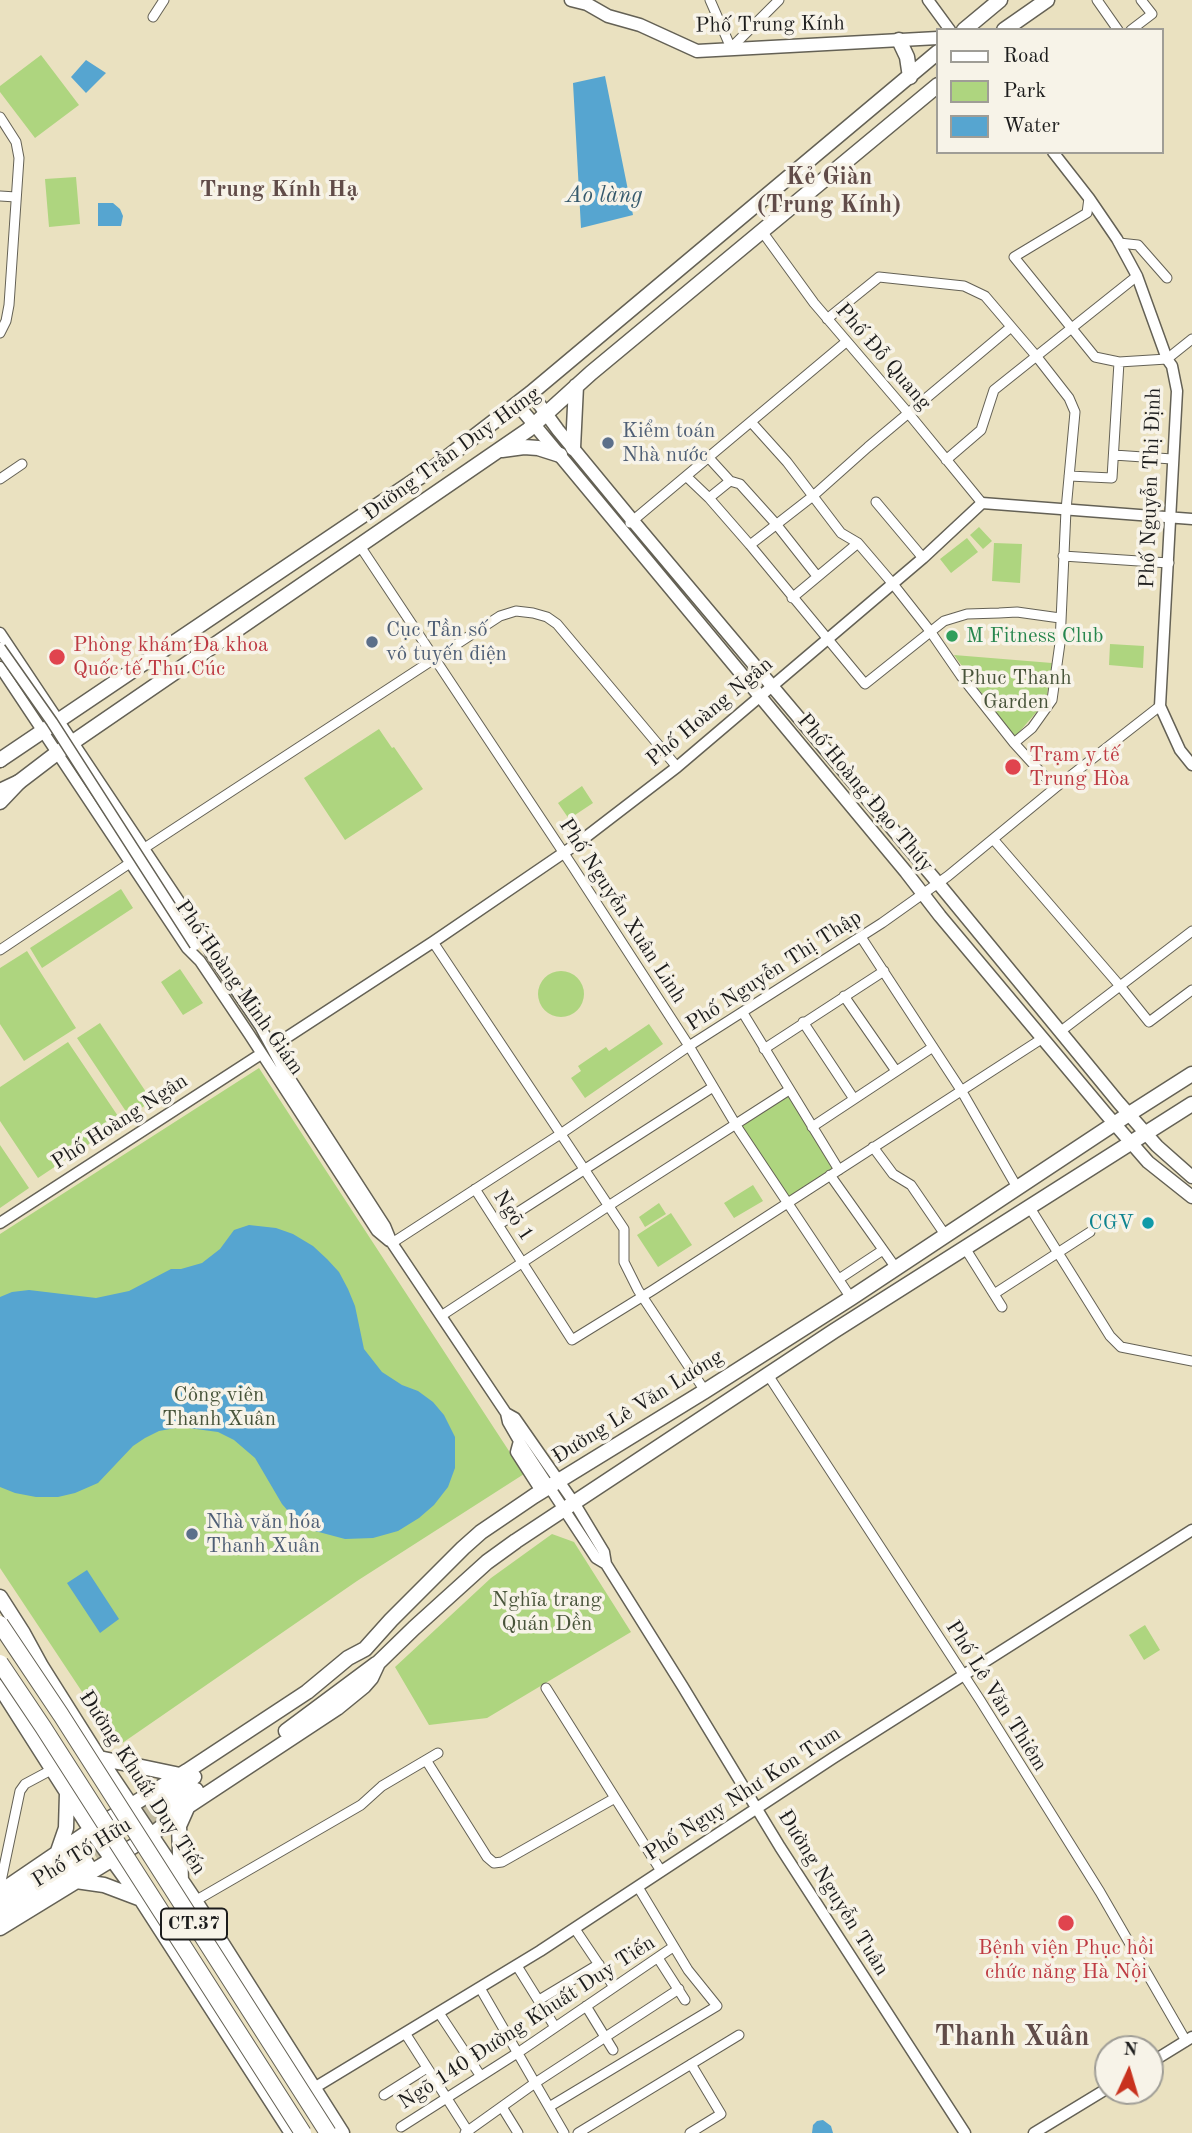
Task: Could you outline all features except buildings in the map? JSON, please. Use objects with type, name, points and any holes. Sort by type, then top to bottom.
[{"type":"highway","points":[[0,1611],[61,1715]]},
{"type":"highway","name":"CT.37","points":[[0,1624],[328,2133]]},
{"type":"highway","name":"CT.37","points":[[0,1663],[95,1823],[303,2133]]},
{"type":"highway","points":[[1,1685],[95,1823]]},
{"type":"main road","name":"Phố Trung Kính","points":[[570,0],[587,2],[608,16],[640,25],[696,51],[936,38]]},
{"type":"main road","points":[[966,28],[995,4],[1009,0]]},
{"type":"main road","points":[[1005,28],[1027,0]]},
{"type":"main road","points":[[1005,28],[1047,0]]},
{"type":"main road","points":[[899,40],[909,63],[910,77]]},
{"type":"main road","name":"Đường Trần Duy Hưng","points":[[0,760],[427,472],[531,393],[936,54]]},
{"type":"main road","name":"Đường Trần Duy Hưng","points":[[0,802],[19,782],[57,753],[534,425],[576,386],[761,230],[936,87]]},
{"type":"main road","points":[[681,266],[696,286]]},
{"type":"main road","points":[[497,451],[524,447],[566,451],[576,386]]},
{"type":"main road","name":"Phố Hoàng Đạo Thúy","points":[[531,393],[547,414],[566,451],[622,530],[1042,1038],[1148,1161],[1192,1197]]},
{"type":"main road","name":"Phố Hoàng Đạo Thúy","points":[[517,404],[534,425],[566,451],[633,521],[1129,1114],[1157,1146],[1192,1177]]},
{"type":"main road","points":[[191,631],[204,651]]},
{"type":"main road","points":[[0,791],[19,782]]},
{"type":"main road","name":"Đường Lê Văn Lương","points":[[130,1805],[163,1798],[180,1775],[274,1715],[348,1658],[365,1649],[463,1548],[549,1481],[705,1391],[1192,1074]]},
{"type":"main road","name":"Đường Lê Văn Lương","points":[[150,1836],[187,1807],[337,1708],[364,1686],[371,1678],[377,1663],[487,1562],[768,1375],[969,1254],[1030,1208],[1192,1104]]},
{"type":"main road","name":"Đường Khuất Duy Tiến","points":[[0,1597],[99,1758],[195,1901],[342,2133]]},
{"type":"main road","points":[[163,1798],[293,1714],[350,1669],[365,1649]]},
{"type":"main road","points":[[163,1798],[298,1724],[377,1663]]},
{"type":"main road","points":[[41,1667],[1,1685],[53,1769],[95,1823],[112,1859],[141,1899],[292,2133]]},
{"type":"main road","points":[[99,1758],[180,1775]]},
{"type":"main road","points":[[68,1791],[66,1828],[70,1865]]},
{"type":"main road","points":[[163,1798],[169,1821]]},
{"type":"main road","name":"Phố Tố Hữu","points":[[0,1928],[70,1865],[73,1842],[95,1823],[130,1805]]},
{"type":"main road","points":[[181,1882],[179,1826],[187,1807]]},
{"type":"main road","name":"Phố Tố Hữu","points":[[0,1892],[70,1865],[92,1872],[150,1836]]},
{"type":"main road","points":[[73,1842],[92,1872]]},
{"type":"main road","points":[[70,1865],[104,1885],[141,1899]]},
{"type":"main road","points":[[0,1904],[70,1865]]},
{"type":"main road","points":[[0,1916],[70,1865]]},
{"type":"main road","points":[[205,2000],[230,1993],[243,1977]]},
{"type":"main road","points":[[221,2022],[237,2002],[246,1999],[258,2000]]},
{"type":"street","points":[[153,17],[164,0]]},
{"type":"street","points":[[710,0],[731,48],[779,0]]},
{"type":"street","points":[[928,0],[949,28]]},
{"type":"street","points":[[1097,0],[1117,28]]},
{"type":"street","points":[[1134,28],[1152,14],[1141,0]]},
{"type":"street","points":[[0,117],[18,149],[9,305],[0,333]]},
{"type":"street","name":"Phố Nguyễn Thị Định","points":[[1055,154],[1119,243],[1137,276],[1167,359],[1172,366],[1177,391],[1160,706],[1180,750],[1192,765]]},
{"type":"street","points":[[2,196],[16,197]]},
{"type":"street","points":[[1089,198],[1087,213],[1014,257],[1095,357],[1119,362],[1167,359],[1192,339]]},
{"type":"street","name":"Phố Đỗ Quang","points":[[761,230],[827,319],[982,503]]},
{"type":"street","points":[[1119,243],[1138,245],[1167,278]]},
{"type":"street","points":[[946,460],[981,430],[994,390],[1137,276]]},
{"type":"street","points":[[827,319],[879,277],[974,289],[985,296],[1069,398],[1075,412],[1063,556],[1060,643],[1052,700],[1032,728],[1014,743]]},
{"type":"street","points":[[750,545],[813,496],[1011,327]]},
{"type":"street","points":[[622,530],[846,342]]},
{"type":"street","points":[[1069,476],[1112,478],[1119,362]]},
{"type":"street","points":[[751,422],[787,462],[841,533],[858,543],[893,584],[1014,743],[1055,788]]},
{"type":"street","points":[[1114,454],[1172,459]]},
{"type":"street","points":[[709,458],[730,481],[740,484],[817,576]]},
{"type":"street","points":[[0,480],[22,464]]},
{"type":"street","points":[[687,477],[750,545],[865,684],[944,621],[967,614],[1017,612],[1060,618]]},
{"type":"street","points":[[709,498],[730,481]]},
{"type":"street","points":[[876,502],[923,558]]},
{"type":"street","points":[[982,503],[1192,519]]},
{"type":"street","name":"Phố Hoàng Ngân","points":[[272,1046],[564,854],[677,767],[893,584],[982,503]]},
{"type":"street","points":[[792,597],[858,543]]},
{"type":"street","name":"Phố Nguyễn Xuân Linh","points":[[360,546],[689,1046],[735,1124],[851,1297]]},
{"type":"street","points":[[1063,556],[1169,563]]},
{"type":"street","points":[[143,849],[500,615],[516,611],[547,617],[557,624],[677,767]]},
{"type":"street","name":"Phố Hoàng Minh Giám","points":[[0,633],[205,940],[210,952],[272,1046],[281,1065],[385,1226],[391,1243],[506,1413],[519,1441],[516,1452],[549,1481]]},
{"type":"street","points":[[0,648],[65,742],[195,945],[200,961]]},
{"type":"street","name":"Phố Hoàng Minh Giám","points":[[0,667],[187,948],[200,961],[377,1231],[391,1243]]},
{"type":"street","points":[[15,689],[30,694],[34,683]]},
{"type":"street","name":"Phố Nguyễn Thị Thập","points":[[391,1243],[923,894],[1160,706]]},
{"type":"street","points":[[76,784],[77,773],[82,771],[94,776]]},
{"type":"street","points":[[993,839],[1149,1023],[1192,990]]},
{"type":"street","points":[[0,950],[130,863]]},
{"type":"street","points":[[1060,1031],[1192,931]]},
{"type":"street","points":[[861,937],[961,1090],[1018,1189]]},
{"type":"street","points":[[433,942],[624,1229],[624,1262],[643,1297],[705,1391]]},
{"type":"street","points":[[195,945],[210,952]]},
{"type":"street","points":[[764,1049],[884,971]]},
{"type":"street","points":[[844,996],[896,1071]]},
{"type":"street","points":[[743,1013],[812,1127],[834,1172],[896,1268]]},
{"type":"street","points":[[803,1023],[854,1099]]},
{"type":"street","points":[[643,1297],[1042,1038]]},
{"type":"street","points":[[812,1127],[933,1047]]},
{"type":"street","name":"Phố Hoàng Ngân","points":[[0,1223],[261,1054]]},
{"type":"street","points":[[498,1225],[713,1087]]},
{"type":"street","points":[[441,1316],[789,1090]]},
{"type":"street","points":[[873,1147],[893,1174],[911,1185],[946,1236]]},
{"type":"street","name":"Ngõ 1","points":[[475,1189],[572,1340],[643,1297]]},
{"type":"street","points":[[1030,1208],[1110,1336],[1121,1347],[1192,1362]]},
{"type":"street","points":[[994,1294],[1090,1232]]},
{"type":"street","points":[[839,1279],[883,1250]]},
{"type":"street","points":[[969,1254],[1002,1307]]},
{"type":"street","name":"Phố Lê Văn Thiêm","points":[[768,1375],[964,1674],[1189,2039]]},
{"type":"street","name":"Phố Hoàng Minh Giám","points":[[506,1413],[515,1418],[549,1481]]},
{"type":"street","name":"Đường Nguyễn Tuân","points":[[549,1481],[604,1552],[606,1564],[815,1903],[965,2133]]},
{"type":"street","name":"Phố Ngụy Như Kon Tum","points":[[314,2088],[517,1966],[964,1674],[1192,1530]]},
{"type":"street","points":[[545,1688],[662,1871]]},
{"type":"street","points":[[195,1901],[361,1805],[382,1786],[438,1753]]},
{"type":"street","points":[[426,1760],[487,1857],[494,1863],[502,1862],[615,1798]]},
{"type":"street","points":[[0,1886],[20,1791],[25,1784],[53,1769]]},
{"type":"street","points":[[549,2107],[717,2006],[688,1970],[638,1887]]},
{"type":"street","points":[[575,1929],[614,1987]]},
{"type":"street","name":"Ngõ 140 Đường Khuất Duy Tiến","points":[[401,2127],[517,2053],[673,1947]]},
{"type":"street","points":[[658,1958],[685,2000]]},
{"type":"street","points":[[539,2000],[599,1964]]},
{"type":"street","points":[[517,1966],[555,2027]]},
{"type":"street","points":[[480,1988],[564,2133]]},
{"type":"street","points":[[405,2034],[467,2132],[535,2083],[679,1989]]},
{"type":"street","points":[[586,2006],[612,2050]]},
{"type":"street","points":[[439,2013],[480,2075]]},
{"type":"street","points":[[578,2133],[739,2035]]},
{"type":"street","points":[[1164,2054],[1189,2039]]},
{"type":"street","points":[[690,2133],[721,2114],[691,2064]]},
{"type":"street","points":[[384,2095],[427,2068]]},
{"type":"street","points":[[1034,2133],[1094,2097]]},
{"type":"street","points":[[502,2106],[518,2133]]},
{"type":"green space","points":[[41,55],[79,105],[35,138],[0,92],[0,86]]},
{"type":"green space","points":[[76,177],[80,224],[49,227],[45,179]]},
{"type":"green space","points":[[979,527],[992,541],[983,549],[970,535]]},
{"type":"green space","points":[[967,538],[978,552],[951,573],[940,559]]},
{"type":"green space","points":[[994,543],[1022,544],[1020,583],[992,581]]},
{"type":"green space","points":[[1110,644],[1144,646],[1143,668],[1109,665]]},
{"type":"green space","name":"Phuc Thanh Garden","points":[[954,655],[1052,663],[1046,701],[1014,738]]},
{"type":"green space","points":[[379,729],[423,789],[345,840],[304,778]]},
{"type":"green space","points":[[582,786],[593,803],[569,819],[558,803]]},
{"type":"green space","points":[[121,889],[133,908],[42,968],[30,948]]},
{"type":"green space","points":[[27,951],[76,1028],[24,1061],[0,1024],[0,968]]},
{"type":"green space","points":[[180,969],[203,1003],[183,1015],[161,982]]},
{"type":"green space","points":[[561,971],[577,978],[584,994],[577,1010],[561,1017],[545,1010],[538,994],[545,978]]},
{"type":"green space","points":[[100,1023],[152,1101],[129,1116],[77,1038]]},
{"type":"green space","points":[[649,1024],[663,1044],[585,1098],[571,1078],[581,1071],[578,1066],[606,1047],[609,1051]]},
{"type":"green space","points":[[68,1042],[122,1122],[38,1178],[0,1121],[0,1087]]},
{"type":"green space","name":"Công viên Thanh Xuân","points":[[259,1068],[524,1474],[357,1581],[118,1746],[0,1568],[0,1234]]},
{"type":"green space","points":[[789,1090],[839,1170],[787,1203],[735,1123]]},
{"type":"green space","points":[[0,1145],[29,1188],[0,1208]]},
{"type":"green space","points":[[753,1185],[763,1201],[734,1218],[724,1203]]},
{"type":"green space","points":[[659,1203],[666,1214],[645,1227],[639,1217]]},
{"type":"green space","points":[[671,1213],[692,1245],[658,1267],[637,1235]]},
{"type":"green space","name":"Nghĩa trang Quán Dền","points":[[552,1534],[574,1542],[631,1632],[487,1718],[429,1725],[395,1667],[491,1578]]},
{"type":"green space","points":[[1145,1625],[1160,1650],[1144,1660],[1129,1635]]},
{"type":"water","points":[[86,60],[106,73],[86,93],[71,77]]},
{"type":"water","name":"Ao làng","points":[[605,76],[633,215],[581,228],[573,83]]},
{"type":"water","points":[[98,203],[113,203],[120,209],[123,216],[121,226],[98,226]]},
{"type":"water","points":[[249,1225],[276,1228],[293,1234],[313,1246],[327,1259],[339,1272],[355,1306],[364,1349],[382,1372],[402,1385],[418,1391],[444,1415],[455,1437],[455,1468],[448,1487],[434,1505],[398,1531],[373,1538],[345,1539],[315,1531],[295,1519],[282,1504],[255,1458],[234,1440],[218,1432],[181,1427],[159,1431],[145,1438],[133,1446],[98,1483],[75,1493],[58,1497],[36,1497],[0,1487],[0,1297],[29,1290],[96,1298],[129,1291],[171,1269],[202,1263],[220,1249],[234,1230]]},
{"type":"water","points":[[87,1570],[119,1619],[100,1633],[67,1583]]},
{"type":"water","points":[[823,2120],[831,2126],[833,2133],[812,2133],[813,2125]]},
{"type":"tunnel","points":[[71,1858],[165,1797]]},
{"type":"tunnel","points":[[77,1866],[172,1805]]},
{"type":"place","name":"Kiểm toán Nhà nước","points":[[608,443]]},
{"type":"place","name":"M Fitness Club","points":[[952,636]]},
{"type":"place","name":"Cục Tần số vô tuyến điện","points":[[372,642]]},
{"type":"place","name":"Phòng khám Đa khoa Quốc tế Thu Cúc","points":[[57,657]]},
{"type":"place","name":"Trạm y tế Trung Hòa","points":[[1013,767]]},
{"type":"place","name":"CGV","points":[[1148,1223]]},
{"type":"place","name":"Nhà văn hóa Thanh Xuân","points":[[192,1534]]},
{"type":"place","name":"Bệnh viện Phục hồi chức năng Hà Nội","points":[[1066,1923]]},
{"type":"district","name":"Trung Kính Hạ","points":[[279,190]]},
{"type":"district","name":"Kẻ Giàn (Trung Kính)","points":[[829,192]]},
{"type":"district","name":"Thanh Xuân","points":[[1012,2038]]}]
